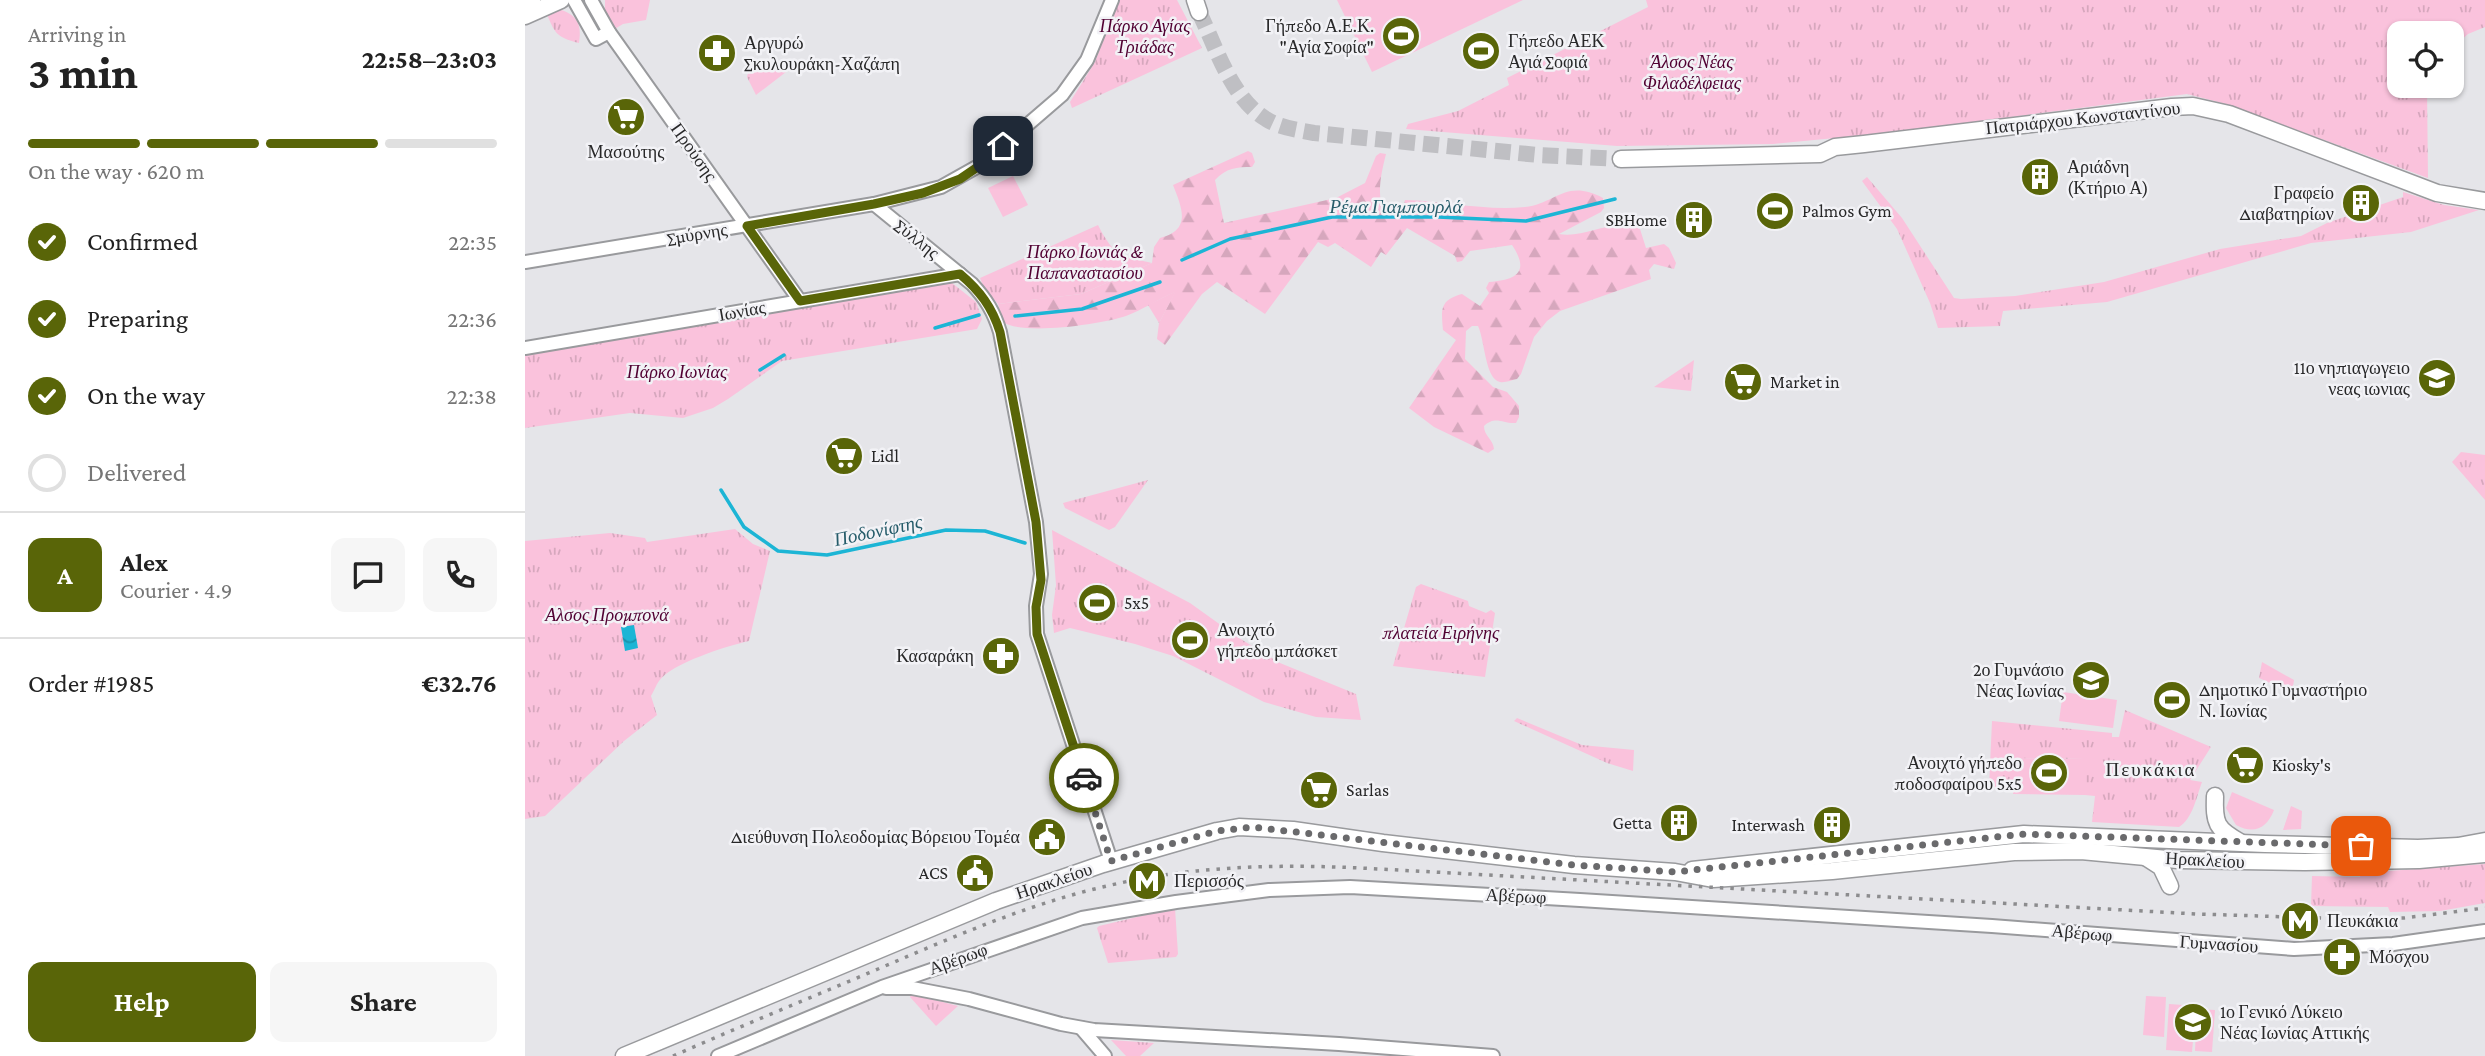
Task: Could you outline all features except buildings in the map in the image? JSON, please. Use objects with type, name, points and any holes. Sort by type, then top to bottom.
[{"type":"main road","points":[[525,4],[532,0]]},
{"type":"main road","points":[[525,16],[561,0]]},
{"type":"main road","name":"Πατριάρχου Κωνσταντίνου","points":[[1621,154],[1819,144],[1835,148],[2193,106],[2228,114],[2437,193],[2485,201]]},
{"type":"main road","points":[[2215,796],[2214,814],[2219,828],[2242,843]]},
{"type":"main road","name":"Ηρακλείου","points":[[624,1056],[996,901],[1111,861],[1239,827],[1264,827],[1574,865],[1675,872],[1713,879],[1748,878],[2014,852],[2081,851],[2221,862],[2419,860],[2485,854]]},
{"type":"main road","name":"Ηρακλείου","points":[[1675,872],[2024,834],[2418,848],[2459,846],[2485,841]]},
{"type":"main road","points":[[2145,856],[2161,867],[2170,886]]},
{"type":"street","points":[[574,0],[596,39],[609,32]]},
{"type":"street","name":"Προύσης","points":[[591,0],[609,32],[800,301]]},
{"type":"street","name":"Σμύρνης","points":[[525,262],[874,204],[941,187],[960,179],[988,160],[1071,84],[1093,49],[1112,0]]},
{"type":"street","name":"Σύλλης","points":[[874,204],[960,274],[984,297],[994,312],[1036,522],[1041,574],[1036,607],[1037,634],[1111,861]]},
{"type":"street","name":"Ιωνίας","points":[[525,348],[960,274]]},
{"type":"street","name":"Αβέρωφ","points":[[882,987],[1082,918],[1269,890],[1350,887],[1904,920],[2163,940]]},
{"type":"street","name":"Γυμνασίου","points":[[2163,940],[2294,949],[2393,944],[2485,931]]},
{"type":"street","points":[[717,1056],[882,987],[912,988],[969,999],[1081,1028],[1493,1056]]},
{"type":"street","points":[[1081,1028],[1101,1052]]},
{"type":"green space","points":[[605,0],[650,0],[646,20],[623,24],[613,30],[605,10]]},
{"type":"green space","name":"Πάρκο Αγίας Τριάδας","points":[[1118,0],[1177,0],[1202,48],[1072,108],[1070,102],[1095,62]]},
{"type":"green space","name":"Γήπεδο Α.Ε.Κ. \"Αγία Σοφία\"","points":[[1337,0],[1523,0],[1372,72]]},
{"type":"green space","name":"Άλσος Νέας Φιλαδέλφειας","points":[[1646,0],[2485,0],[2485,27],[2464,38],[2464,21],[2387,21],[2387,98],[2427,98],[2428,178],[2226,104],[2187,94],[1897,132],[1773,144],[1617,146],[1406,129],[1408,124],[1458,111],[1509,85],[1507,78],[1648,7]]},
{"type":"green space","points":[[553,8],[572,15],[578,23],[579,43],[565,39],[554,29],[545,10]]},
{"type":"green space","points":[[752,59],[788,68],[756,95],[747,77]]},
{"type":"green space","points":[[1248,151],[1252,153],[1255,162],[1252,167],[1232,169],[1215,180],[1224,223],[1336,198],[1365,183],[1376,156],[1380,153],[1386,154],[1380,190],[1383,211],[1402,214],[1405,200],[1495,208],[1525,207],[1570,191],[1579,191],[1603,198],[1604,208],[1559,234],[1579,234],[1619,225],[1630,226],[1640,229],[1646,248],[1664,244],[1669,248],[1676,263],[1674,269],[1654,264],[1649,270],[1651,279],[1560,311],[1547,321],[1534,337],[1517,379],[1500,382],[1495,379],[1488,367],[1478,326],[1472,326],[1466,331],[1465,359],[1493,387],[1507,392],[1519,406],[1516,423],[1496,420],[1484,426],[1494,449],[1488,453],[1434,427],[1409,408],[1456,340],[1443,330],[1443,306],[1449,299],[1462,294],[1480,306],[1489,293],[1486,288],[1489,282],[1507,279],[1518,273],[1520,262],[1512,245],[1470,251],[1462,261],[1457,262],[1455,256],[1407,228],[1386,255],[1381,252],[1371,267],[1335,243],[1328,247],[1318,242],[1265,314],[1217,282],[1202,294],[1165,345],[1157,339],[1159,323],[1175,292],[1126,316],[1099,322],[1027,328],[1003,322],[998,304],[1081,294],[1152,263],[1154,247],[1160,238],[1177,230],[1181,224],[1181,210],[1173,185]]},
{"type":"green space","points":[[1013,176],[1028,205],[1003,217],[988,188]]},
{"type":"green space","points":[[1867,177],[1902,218],[1954,298],[1961,299],[2015,296],[2104,282],[2220,249],[2301,236],[2327,223],[2403,197],[2403,192],[2444,205],[2479,210],[2411,232],[2311,243],[2107,302],[2003,311],[2000,326],[1938,328],[1930,303],[1897,229],[1862,181]]},
{"type":"green space","name":"Πάρκο Ιωνιάς & Παπαναστασίου","points":[[1098,225],[1119,253],[1152,263],[1081,294],[998,304],[984,288],[980,278]]},
{"type":"green space","name":"Πάρκο Ιωνίας","points":[[947,279],[976,302],[982,319],[977,329],[782,361],[713,408],[683,418],[630,413],[525,428],[525,352]]},
{"type":"green space","points":[[1176,291],[1159,323],[1148,305]]},
{"type":"green space","points":[[1694,360],[1691,391],[1654,387]]},
{"type":"green space","points":[[2461,452],[2485,455],[2485,500],[2452,462]]},
{"type":"green space","points":[[1148,480],[1115,527],[1109,530],[1065,508],[1063,503]]},
{"type":"green space","name":"Αλσος Προμπονά","points":[[735,529],[753,544],[770,551],[749,641],[701,656],[666,674],[651,696],[657,715],[624,741],[545,816],[525,819],[525,541],[610,533],[645,538],[647,542]]},
{"type":"green space","points":[[1052,530],[1190,603],[1280,663],[1356,694],[1361,720],[1316,717],[1264,702],[1173,656],[1135,644],[1070,628],[1054,633],[1052,615],[1056,585]]},
{"type":"green space","name":"πλατεία Ειρήνης","points":[[1421,584],[1468,601],[1469,606],[1486,613],[1491,610],[1495,613],[1485,677],[1393,666],[1416,587]]},
{"type":"green space","points":[[2262,662],[2294,680],[2292,693],[2259,678]]},
{"type":"green space","points":[[2063,692],[2117,700],[2113,728],[2059,721]]},
{"type":"green space","points":[[2125,710],[2211,747],[2190,780],[2202,782],[2191,813],[2179,827],[2092,822],[2095,796],[2085,795],[2085,759],[2013,758],[2013,788],[1989,787],[1992,721],[2112,733],[2112,737],[2119,737]]},
{"type":"green space","points":[[1517,718],[1582,745],[1634,750],[1633,771],[1607,763],[1514,721]]},
{"type":"green space","name":"Ανοιχτό γήπεδο ποδοσφαίρου 5x5","points":[[2013,758],[2085,759],[2085,795],[2013,794]]},
{"type":"green space","points":[[2232,792],[2274,810],[2268,821],[2254,829],[2236,825],[2226,808]]},
{"type":"green space","points":[[2291,806],[2302,811],[2301,829],[2283,830]]},
{"type":"green space","points":[[2485,864],[2485,903],[2440,911],[2390,912],[2388,907],[2311,906],[2312,876],[2360,877],[2361,873]]},
{"type":"green space","points":[[1175,908],[1176,957],[1108,963],[1097,928],[1099,926]]},
{"type":"green space","points":[[912,994],[958,1006],[936,1026],[910,997]]},
{"type":"green space","points":[[2146,996],[2166,997],[2164,1037],[2143,1035]]},
{"type":"green space","points":[[2169,1004],[2196,1006],[2192,1052],[2166,1050]]},
{"type":"green space","points":[[2197,1009],[2215,1010],[2212,1052],[2195,1051]]},
{"type":"green space","points":[[1111,1040],[1154,1043],[1140,1056],[1126,1056]]},
{"type":"water","points":[[634,625],[638,648],[625,651],[621,627]]},
{"type":"waterway","name":"Ρέμα Γιαμπουρλά","points":[[1182,260],[1230,239],[1332,217],[1438,217],[1526,221],[1615,199]]},
{"type":"waterway","name":"Ρέμα Γιαμπουρλά","points":[[1015,316],[1082,309],[1160,282]]},
{"type":"waterway","name":"Ρέμα Γιαμπουρλά","points":[[935,328],[979,315]]},
{"type":"waterway","name":"Ρέμα Γιαμπουρλά","points":[[760,370],[784,355]]},
{"type":"waterway","name":"Ποδονίφτης","points":[[721,490],[744,527],[778,551],[827,555],[946,530],[985,531],[1025,543]]},
{"type":"tunnel","points":[[1199,12],[1234,85],[1254,110],[1277,125],[1314,133],[1538,155],[1621,159]]},
{"type":"railway","points":[[673,1056],[991,922],[1078,893],[1138,879],[1201,870],[1297,866],[1361,868],[2197,914],[2353,919],[2404,918],[2485,908]]},
{"type":"way so far","points":[[1084,778],[1111,861],[1239,827],[1293,830],[1574,865],[1675,872],[2024,834],[2361,846]]},
{"type":"place","name":"Γήπεδο Α.Ε.Κ. \"Αγία Σοφία\"","points":[[1401,36]]},
{"type":"place","name":"Γήπεδο ΑΕΚ Αγιά Σοφιά","points":[[1481,51]]},
{"type":"place","name":"Αργυρώ Σκυλουράκη-Χαζάπη","points":[[717,53]]},
{"type":"place","name":"Μασούτης","points":[[626,117]]},
{"type":"place","name":"Αριάδνη (Κτήριο Α)","points":[[2040,177]]},
{"type":"place","name":"Γραφείο Διαβατηρίων","points":[[2361,203]]},
{"type":"place","name":"Palmos Gym","points":[[1775,211]]},
{"type":"place","name":"SBHome","points":[[1694,220]]},
{"type":"place","name":"11ο νηπιαγωγειο νεας ιωνιας","points":[[2437,378]]},
{"type":"place","name":"Market in","points":[[1743,382]]},
{"type":"place","name":"Lidl","points":[[844,456]]},
{"type":"place","name":"5x5","points":[[1097,603]]},
{"type":"place","name":"Ανοιχτό γήπεδο μπάσκετ","points":[[1190,640]]},
{"type":"place","name":"Κασαράκη","points":[[1001,656]]},
{"type":"place","name":"2ο Γυμνάσιο Νέας Ιωνίας","points":[[2091,680]]},
{"type":"place","name":"Δημοτικό Γυμναστήριο Ν. Ιωνίας","points":[[2172,700]]},
{"type":"place","name":"Kiosky's","points":[[2245,765]]},
{"type":"place","name":"Ανοιχτό γήπεδο ποδοσφαίρου 5x5","points":[[2049,773]]},
{"type":"place","name":"Sarlas","points":[[1319,790]]},
{"type":"place","name":"Getta","points":[[1679,823]]},
{"type":"place","name":"Interwash","points":[[1832,825]]},
{"type":"place","name":"Διεύθυνση Πολεοδομίας Βόρειου Τομέα","points":[[1047,837]]},
{"type":"place","name":"ACS","points":[[975,873]]},
{"type":"place","name":"Περισσός","points":[[1147,881]]},
{"type":"place","name":"Πευκάκια","points":[[2300,921]]},
{"type":"place","name":"Μόσχου","points":[[2342,957]]},
{"type":"place","name":"1ο Γενικό Λύκειο Νέας Ιωνίας Αττικής","points":[[2193,1022]]},
{"type":"district","name":"Πευκάκια","points":[[2151,769]]},
{"type":"route","points":[[1003,146],[960,179],[923,193],[747,226],[800,301],[960,274],[984,297],[994,312],[1036,522],[1041,580],[1036,607],[1037,634],[1084,778]]}]
